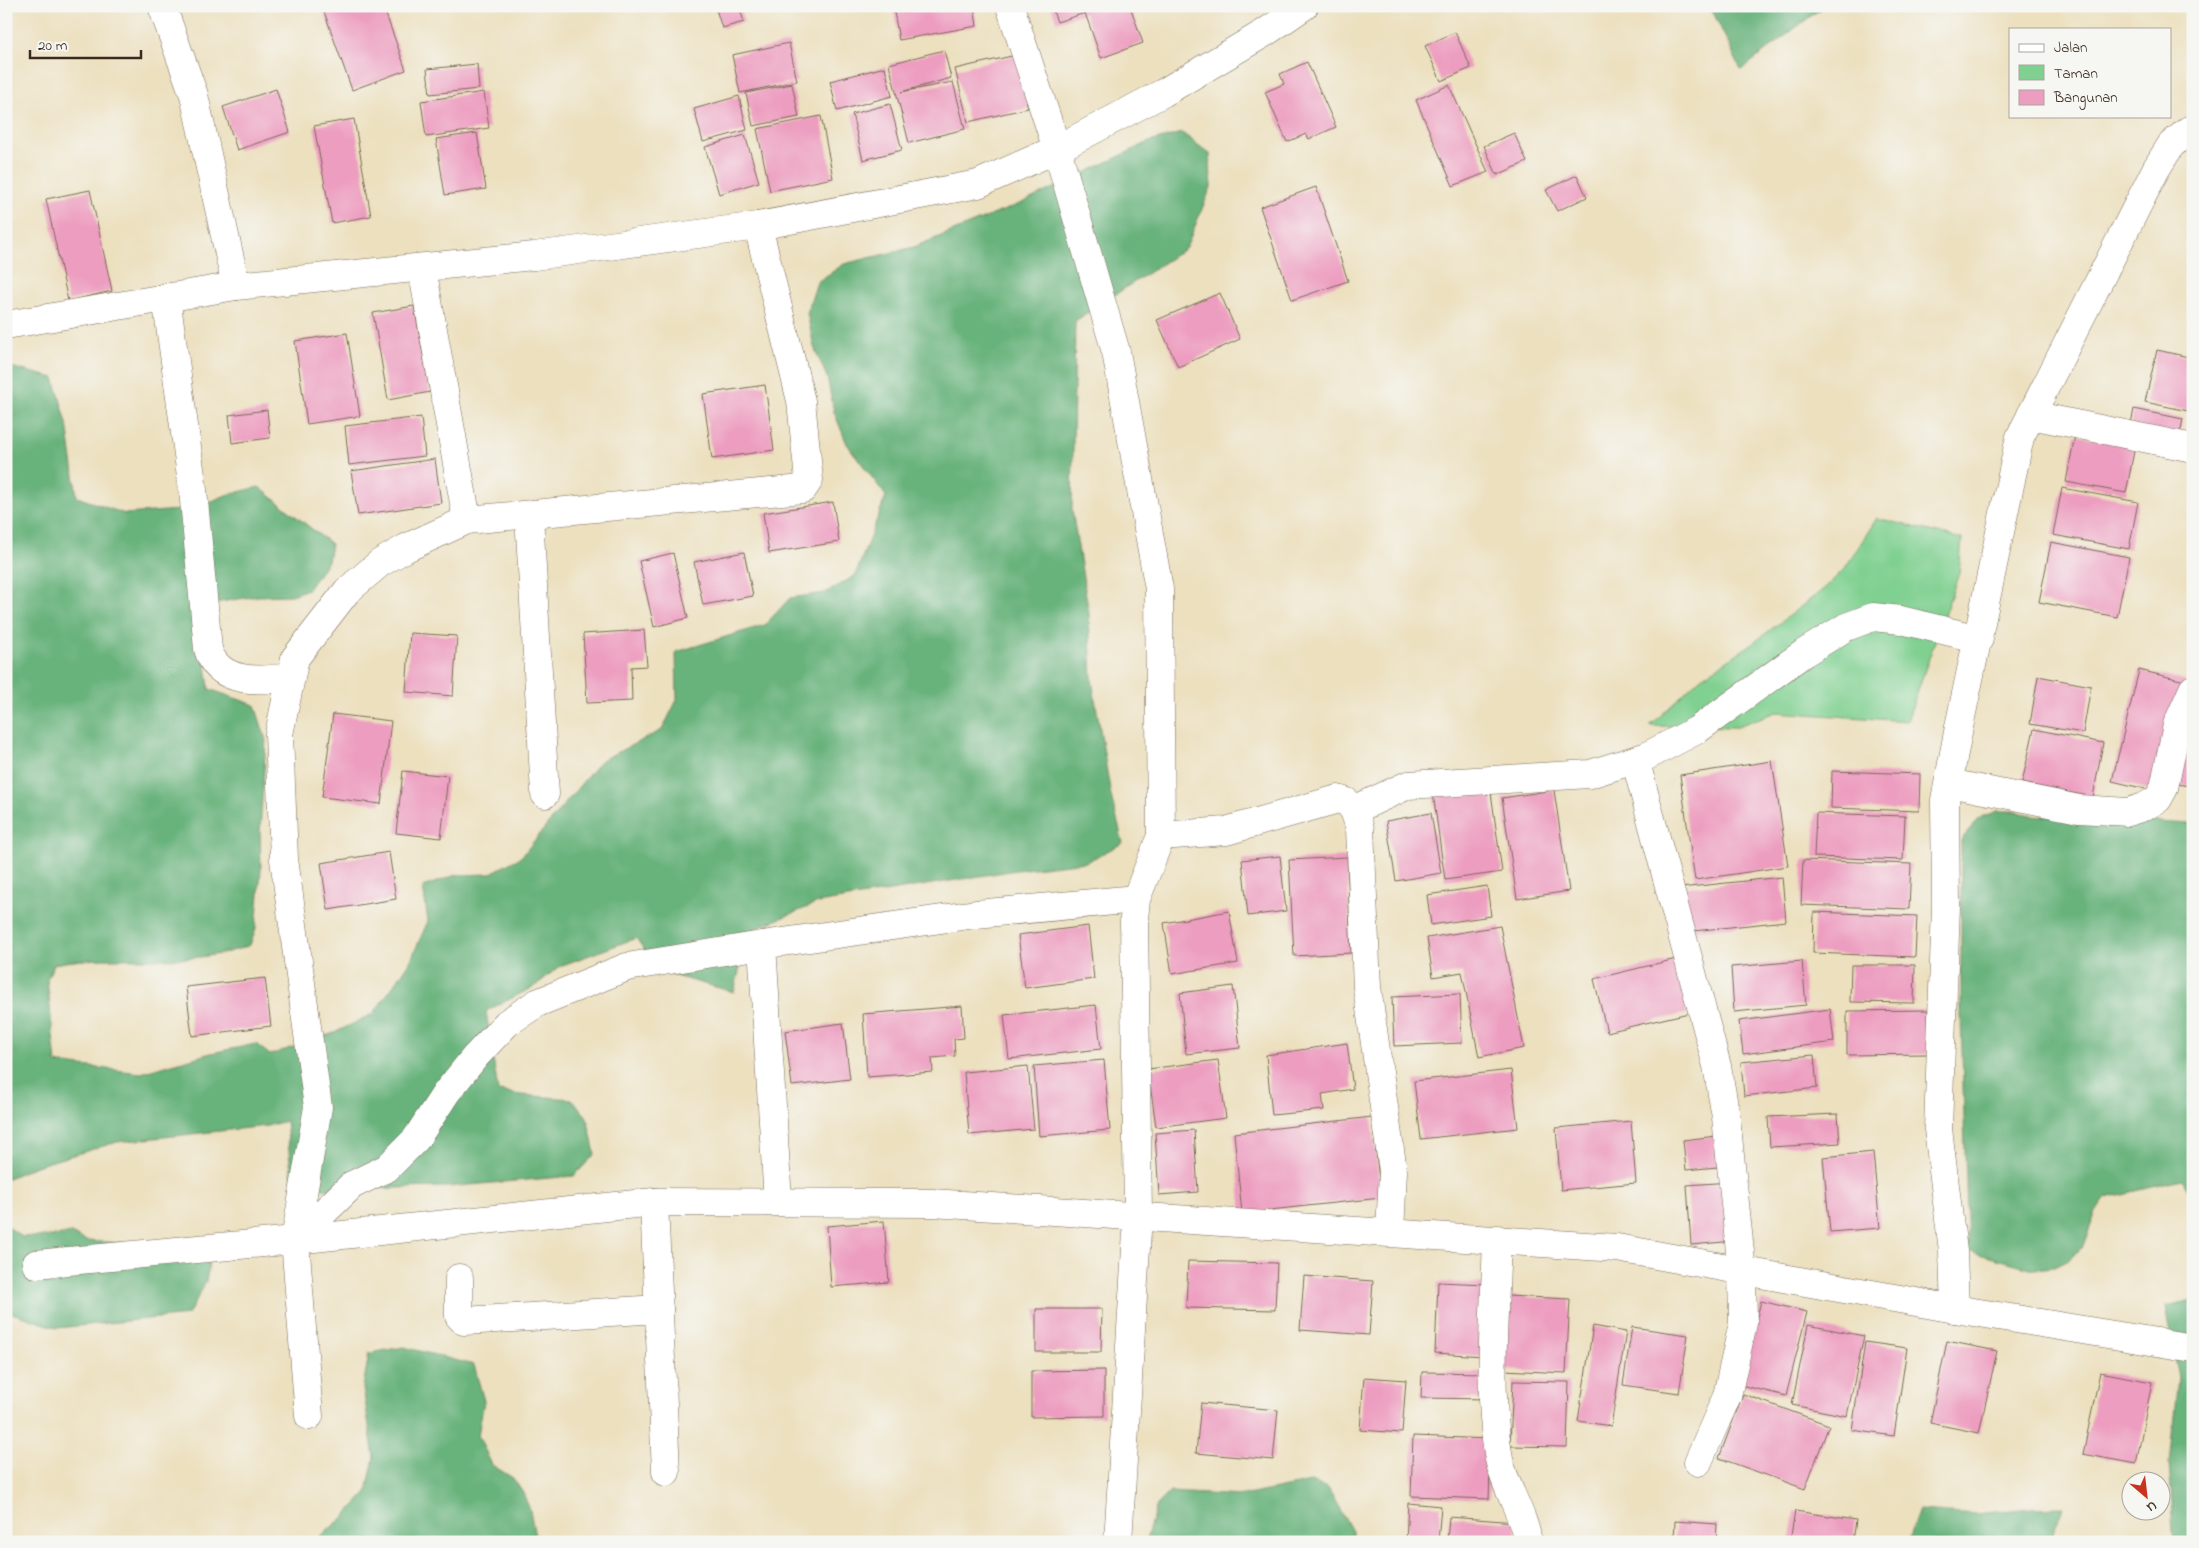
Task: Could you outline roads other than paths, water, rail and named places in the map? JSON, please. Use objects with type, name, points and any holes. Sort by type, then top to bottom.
[{"type":"street","points":[[162,6],[194,95],[236,286]]},
{"type":"street","points":[[1010,6],[1057,149],[1116,352],[1159,589],[1161,836],[1136,899],[1134,929],[1138,1215],[1118,1542]]},
{"type":"street","points":[[6,325],[236,286],[422,268],[758,226],[978,184],[1057,149],[1163,93],[1266,32],[1304,6]]},
{"type":"street","points":[[1955,1309],[1953,1251],[1938,1130],[1946,906],[1946,800],[1948,783],[2020,437],[2156,169],[2171,146],[2189,130],[2193,130]]},
{"type":"street","points":[[309,1416],[295,1240],[318,1107],[284,859],[279,734],[295,658],[347,591],[380,563],[406,548],[467,520],[794,492],[803,489],[809,480],[801,402],[758,226]]},
{"type":"street","points":[[422,268],[467,520]]},
{"type":"street","points":[[166,298],[193,490],[210,658],[224,672],[239,678],[266,680],[291,677]]},
{"type":"street","points":[[2031,415],[2193,448]]},
{"type":"street","points":[[528,515],[545,794]]},
{"type":"street","points":[[1354,810],[1408,785],[1590,774],[1647,756],[1697,730],[1804,653],[1846,627],[1873,617],[1901,620],[1979,639]]},
{"type":"street","points":[[1948,783],[2079,809],[2128,812],[2144,806],[2158,798],[2164,788],[2178,725],[2193,689]]},
{"type":"street","points":[[1633,760],[1638,770],[1717,1066],[1726,1117],[1742,1271],[1743,1323],[1727,1396],[1698,1462]]},
{"type":"street","points":[[1161,836],[1226,831],[1338,799],[1347,802],[1354,810],[1360,829],[1367,987],[1393,1170],[1390,1232]]},
{"type":"street","points":[[295,1240],[352,1185],[387,1168],[416,1139],[446,1093],[475,1057],[507,1023],[537,1004],[626,966],[976,914],[1136,899]]},
{"type":"street","points":[[762,945],[778,1202]]},
{"type":"street","points":[[654,1202],[666,1472]]},
{"type":"street","points":[[36,1264],[295,1240],[654,1202],[932,1203],[1138,1215],[1617,1248],[1955,1309],[2193,1348]]},
{"type":"street","points":[[1497,1240],[1493,1364],[1496,1437],[1500,1461],[1528,1542]]},
{"type":"street","points":[[459,1278],[459,1316],[464,1321],[659,1308]]}]
